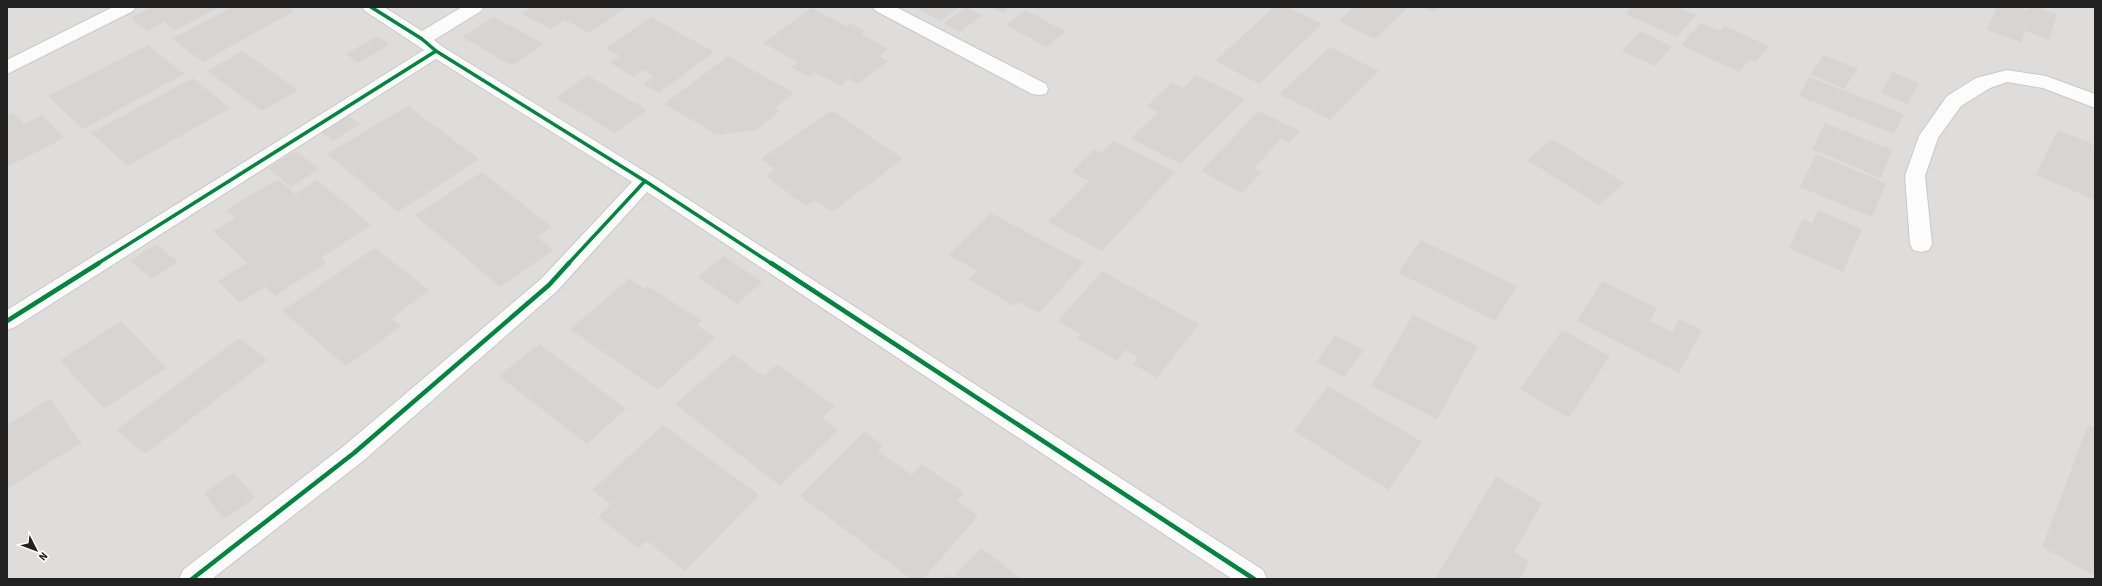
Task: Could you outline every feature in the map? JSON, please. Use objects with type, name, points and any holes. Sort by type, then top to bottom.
[{"type":"street","points":[[7,68],[127,7]]},
{"type":"street","points":[[371,7],[645,181],[1254,579]]},
{"type":"street","points":[[7,321],[429,45],[475,7]]},
{"type":"street","points":[[882,7],[1039,88]]},
{"type":"street","points":[[1921,244],[1915,176],[1929,136],[1954,101],[1983,83],[2007,76],[2046,82],[2095,101]]},
{"type":"street","points":[[192,579],[354,453],[549,285],[645,181]]},
{"type":"shaded area","points":[[7,7],[2095,7],[2095,579],[7,579]]},
{"type":"building","points":[[152,7],[219,7],[174,31],[164,22],[147,31],[131,18]]},
{"type":"building","points":[[232,7],[287,7],[294,11],[203,62],[172,39]]},
{"type":"building","points":[[531,7],[627,7],[589,33],[565,20],[551,29],[521,14]]},
{"type":"building","points":[[923,7],[958,7],[941,21],[919,10]]},
{"type":"building","points":[[966,7],[982,15],[960,32],[944,23]]},
{"type":"building","points":[[990,7],[1009,7],[1003,13]]},
{"type":"building","points":[[1274,7],[1287,7],[1322,24],[1259,84],[1215,61]]},
{"type":"building","points":[[1354,7],[1408,7],[1375,39],[1339,21]]},
{"type":"building","points":[[1422,7],[1440,7],[1434,12]]},
{"type":"building","points":[[1631,7],[1681,7],[1680,8],[1696,15],[1677,37],[1625,14]]},
{"type":"building","points":[[1997,7],[2017,7],[2027,10],[2029,7],[2036,7],[2057,14],[2049,40],[2025,31],[2021,42],[1987,30]]},
{"type":"building","points":[[811,8],[846,26],[851,23],[865,31],[861,34],[888,49],[879,56],[888,61],[858,84],[849,79],[840,86],[814,72],[808,77],[791,67],[798,62],[763,43]]},
{"type":"building","points":[[1026,10],[1066,32],[1046,47],[1006,25]]},
{"type":"building","points":[[494,17],[544,44],[512,66],[462,37]]},
{"type":"building","points":[[651,17],[714,52],[659,93],[643,84],[654,76],[643,70],[633,77],[610,63],[620,56],[606,48]]},
{"type":"building","points":[[1701,23],[1720,31],[1724,26],[1769,46],[1756,62],[1749,60],[1739,72],[1681,45]]},
{"type":"building","points":[[1640,31],[1672,46],[1655,66],[1622,51]]},
{"type":"building","points":[[377,36],[389,45],[358,63],[346,54]]},
{"type":"building","points":[[148,45],[184,74],[83,129],[48,96]]},
{"type":"building","points":[[1330,47],[1379,71],[1330,120],[1279,94]]},
{"type":"building","points":[[242,51],[298,90],[262,111],[207,71]]},
{"type":"building","points":[[1824,55],[1858,69],[1844,89],[1810,74]]},
{"type":"building","points":[[728,56],[794,93],[775,108],[780,111],[756,130],[717,135],[664,104]]},
{"type":"building","points":[[1892,72],[1919,83],[1908,104],[1881,93]]},
{"type":"building","points":[[587,75],[647,110],[615,133],[556,98]]},
{"type":"building","points":[[1196,75],[1245,99],[1180,164],[1131,138],[1158,112],[1147,106],[1172,82],[1183,88]]},
{"type":"building","points":[[1809,77],[1904,114],[1894,134],[1799,96]]},
{"type":"building","points":[[193,78],[230,108],[128,166],[91,133]]},
{"type":"building","points":[[408,106],[479,159],[398,212],[327,154]]},
{"type":"building","points":[[832,110],[903,159],[832,212],[815,200],[806,206],[765,176],[775,169],[761,159]]},
{"type":"building","points":[[1259,111],[1300,131],[1289,143],[1281,139],[1254,168],[1262,172],[1242,193],[1201,171]]},
{"type":"building","points":[[13,113],[24,124],[42,115],[64,138],[7,167],[7,116]]},
{"type":"building","points":[[347,115],[360,124],[333,141],[320,132]]},
{"type":"building","points":[[1825,123],[1892,150],[1881,178],[1812,149]]},
{"type":"building","points":[[2058,130],[2095,145],[2095,200],[2036,175]]},
{"type":"building","points":[[1552,139],[1624,183],[1599,205],[1527,160]]},
{"type":"building","points":[[1113,141],[1175,172],[1102,251],[1048,222],[1089,181],[1072,172],[1094,149],[1102,153]]},
{"type":"building","points":[[296,151],[319,169],[291,187],[268,168]]},
{"type":"building","points":[[1816,154],[1886,183],[1872,217],[1800,187]]},
{"type":"building","points":[[482,172],[552,227],[537,237],[553,250],[500,287],[415,215]]},
{"type":"building","points":[[278,179],[295,194],[317,180],[371,225],[321,258],[326,263],[275,296],[265,287],[240,303],[218,281],[247,263],[213,231],[235,218],[226,210]]},
{"type":"building","points":[[1818,210],[1862,229],[1843,272],[1789,248],[1803,219],[1812,223]]},
{"type":"building","points":[[991,213],[1084,263],[1039,313],[1018,302],[1014,306],[968,279],[977,271],[949,255]]},
{"type":"building","points":[[1421,240],[1517,286],[1495,321],[1398,273]]},
{"type":"building","points":[[156,244],[178,262],[152,279],[130,261]]},
{"type":"building","points":[[375,248],[429,290],[391,319],[401,326],[346,366],[282,311]]},
{"type":"building","points":[[724,256],[762,282],[737,304],[698,277]]},
{"type":"building","points":[[1102,271],[1199,324],[1157,378],[1133,364],[1138,357],[1125,350],[1117,361],[1077,338],[1081,334],[1058,321]]},
{"type":"building","points":[[629,279],[645,289],[648,286],[702,321],[697,325],[715,338],[658,390],[570,329]]},
{"type":"building","points":[[1602,281],[1657,308],[1650,321],[1673,332],[1679,319],[1702,330],[1679,373],[1577,321]]},
{"type":"building","points":[[1413,315],[1478,346],[1437,419],[1371,386]]},
{"type":"building","points":[[121,321],[166,368],[104,409],[60,360]]},
{"type":"building","points":[[1562,330],[1610,356],[1569,418],[1520,389]]},
{"type":"building","points":[[1335,335],[1364,350],[1344,377],[1316,362]]},
{"type":"building","points":[[239,338],[268,360],[145,454],[116,430]]},
{"type":"building","points":[[539,344],[626,409],[587,444],[499,376]]},
{"type":"building","points":[[733,354],[763,376],[777,364],[835,406],[822,418],[838,430],[780,486],[675,404]]},
{"type":"building","points":[[1328,386],[1422,442],[1388,490],[1294,431]]},
{"type":"building","points":[[50,399],[81,443],[7,489],[7,425]]},
{"type":"building","points":[[663,425],[759,495],[685,571],[647,541],[638,548],[598,517],[611,504],[592,490]]},
{"type":"building","points":[[2088,425],[2095,428],[2095,576],[2042,547]]},
{"type":"building","points":[[864,432],[883,445],[877,451],[912,475],[922,464],[964,493],[957,501],[978,516],[923,579],[911,579],[800,496]]},
{"type":"building","points":[[234,473],[255,498],[224,519],[204,493]]},
{"type":"building","points":[[1496,476],[1542,503],[1514,552],[1529,561],[1520,579],[1435,579]]},
{"type":"building","points":[[981,548],[1022,579],[942,579],[947,574],[953,578]]},
{"type":"cycle path","points":[[371,7],[422,39],[436,51],[645,181],[1254,579]]},
{"type":"cycle path","points":[[7,321],[436,51]]},
{"type":"cycle path","points":[[192,579],[354,453],[549,285],[645,181]]}]
